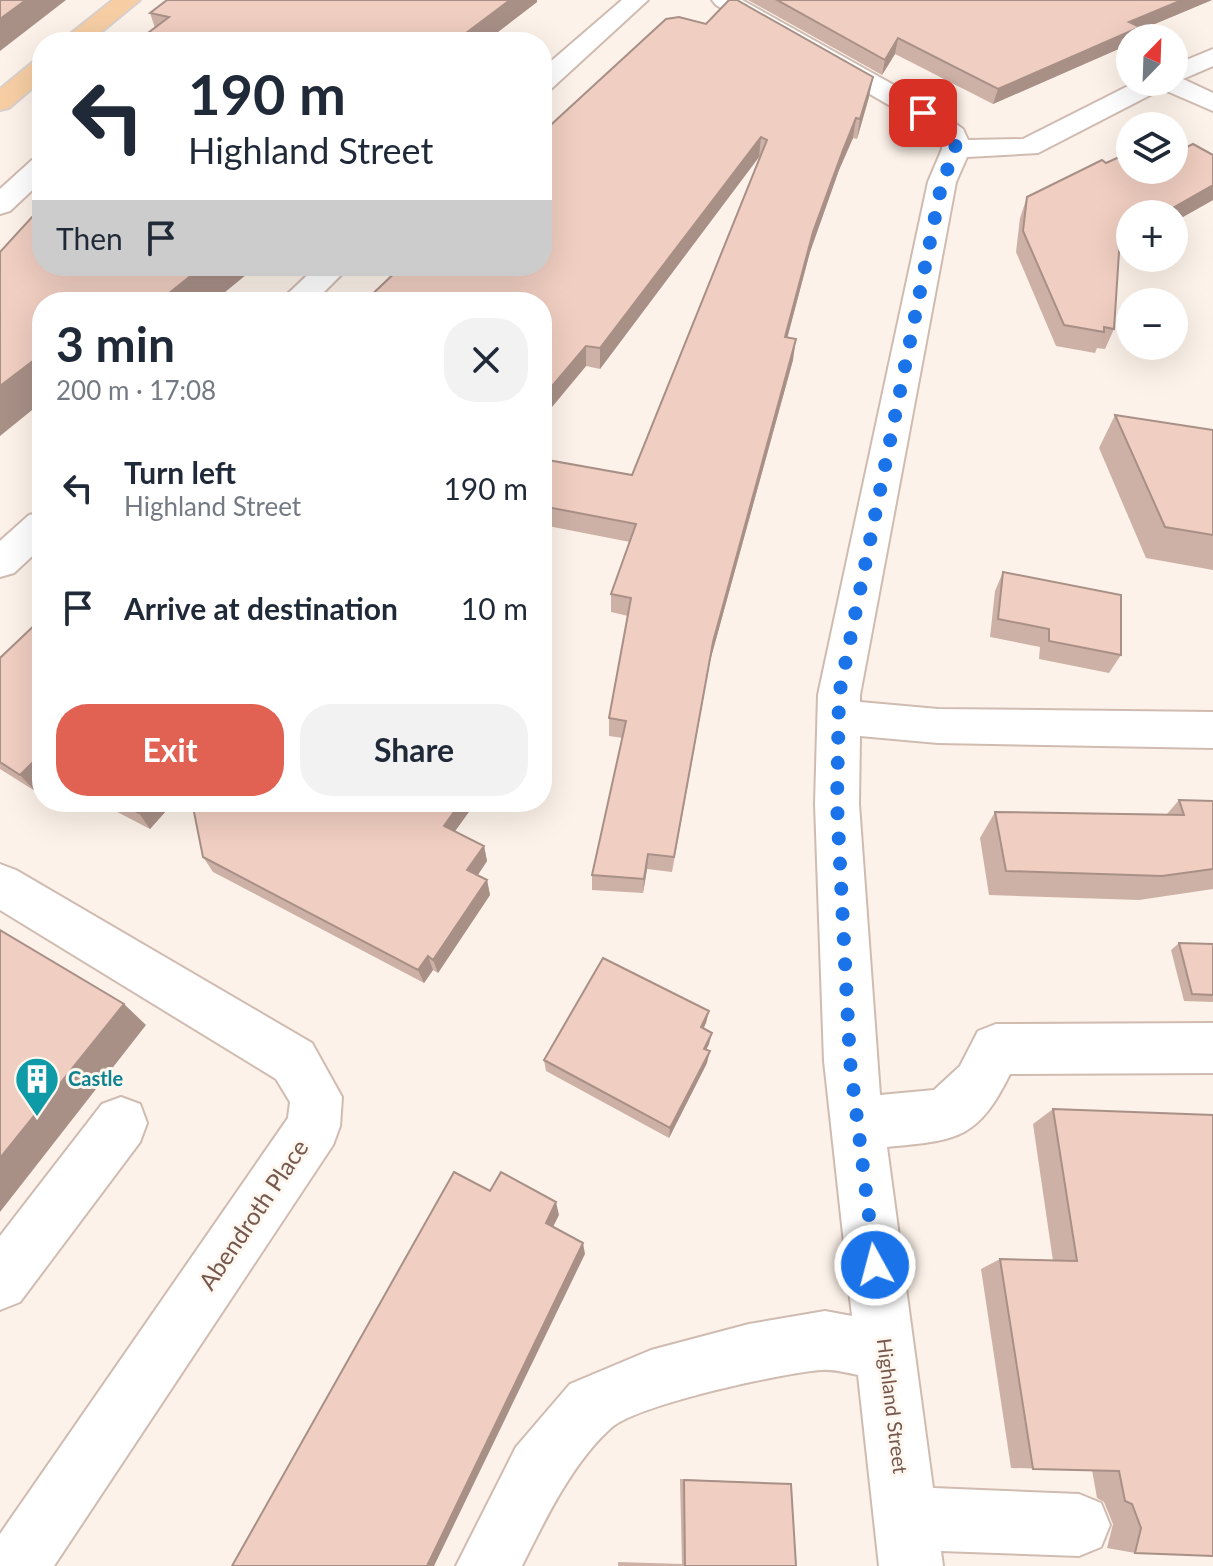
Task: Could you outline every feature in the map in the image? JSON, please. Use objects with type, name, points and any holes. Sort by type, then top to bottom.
[{"type":"main road","points":[[86,32],[128,0]]},
{"type":"main road","points":[[0,102],[32,75]]},
{"type":"street","points":[[552,74],[636,0]]},
{"type":"street","points":[[724,0],[923,113],[953,135],[956,149],[1028,147],[1128,96]]},
{"type":"street","points":[[1188,68],[1213,57]]},
{"type":"street","points":[[1188,91],[1213,103]]},
{"type":"street","name":"Highland Street","points":[[909,1542],[857,1123],[841,913],[837,804],[839,695],[942,182],[956,149]]},
{"type":"street","points":[[0,205],[32,175]]},
{"type":"street","points":[[306,292],[324,276]]},
{"type":"street","points":[[0,563],[32,534]]},
{"type":"street","points":[[839,717],[938,726],[1213,730]]},
{"type":"street","name":"Abendroth Place","points":[[0,885],[294,1061],[316,1097],[314,1126],[16,1566]]},
{"type":"street","points":[[857,1123],[946,1115],[978,1084],[996,1049],[1213,1048]]},
{"type":"street","points":[[0,1282],[121,1123]]},
{"type":"street","points":[[488,1566],[538,1469],[591,1405],[651,1380],[749,1353],[825,1340],[886,1351]]},
{"type":"street","points":[[909,1542],[1079,1525]]},
{"type":"building","points":[[0,0],[26,0],[0,19]]},
{"type":"building","points":[[167,0],[510,0],[467,32],[149,32],[169,17],[150,13]]},
{"type":"building","points":[[729,0],[737,0],[873,77],[860,119],[856,118],[813,232],[785,337],[796,339],[713,642],[674,857],[648,854],[644,879],[592,875],[626,721],[609,718],[631,598],[611,594],[636,524],[552,508],[552,461],[632,475],[767,140],[761,137],[600,348],[586,346],[552,386],[552,292],[375,292],[391,276],[552,276],[552,124],[666,19],[679,17],[706,24]]},
{"type":"building","points":[[777,0],[1182,0],[1129,22],[1133,24],[1116,24],[1116,37],[998,89],[898,38],[885,60]]},
{"type":"building","points":[[1193,144],[1213,155],[1213,185],[1187,200],[1116,200],[1118,272],[1114,329],[1104,327],[1104,332],[1064,325],[1023,231],[1027,197],[1102,160],[1106,163],[1116,158],[1116,184],[1188,184],[1188,146]]},
{"type":"building","points":[[32,217],[32,276],[190,276],[170,292],[32,292],[32,362],[0,386],[0,252]]},
{"type":"building","points":[[1115,415],[1213,430],[1213,535],[1165,527]]},
{"type":"building","points":[[1003,572],[1121,595],[1121,655],[1049,641],[1049,629],[998,619]]},
{"type":"building","points":[[32,628],[32,763],[20,775],[0,762],[0,658]]},
{"type":"building","points":[[1179,800],[1213,801],[1213,869],[1162,876],[1006,871],[995,812],[1184,815]]},
{"type":"building","points":[[194,812],[454,812],[444,826],[484,846],[467,870],[487,880],[433,960],[428,956],[418,970],[203,857]]},
{"type":"building","name":"Castle","points":[[0,930],[124,1004],[0,1158]]},
{"type":"building","points":[[1179,943],[1213,944],[1213,995],[1192,994]]},
{"type":"building","points":[[603,958],[709,1011],[701,1027],[712,1033],[704,1049],[710,1051],[670,1128],[544,1060]]},
{"type":"building","points":[[1053,1109],[1213,1115],[1213,1556],[1135,1553],[1141,1528],[1132,1504],[1125,1501],[1119,1471],[1033,1469],[1000,1259],[1077,1261]]},
{"type":"building","points":[[454,1172],[490,1191],[501,1172],[556,1202],[546,1223],[583,1243],[427,1566],[232,1566]]},
{"type":"building","points":[[684,1480],[791,1484],[796,1566],[685,1566]]},
{"type":"place","name":"Castle","points":[[37,1118]]},
{"type":"route","points":[[875,1265],[850,1061],[837,804],[839,695],[942,182],[956,149],[953,135],[923,113]]}]
